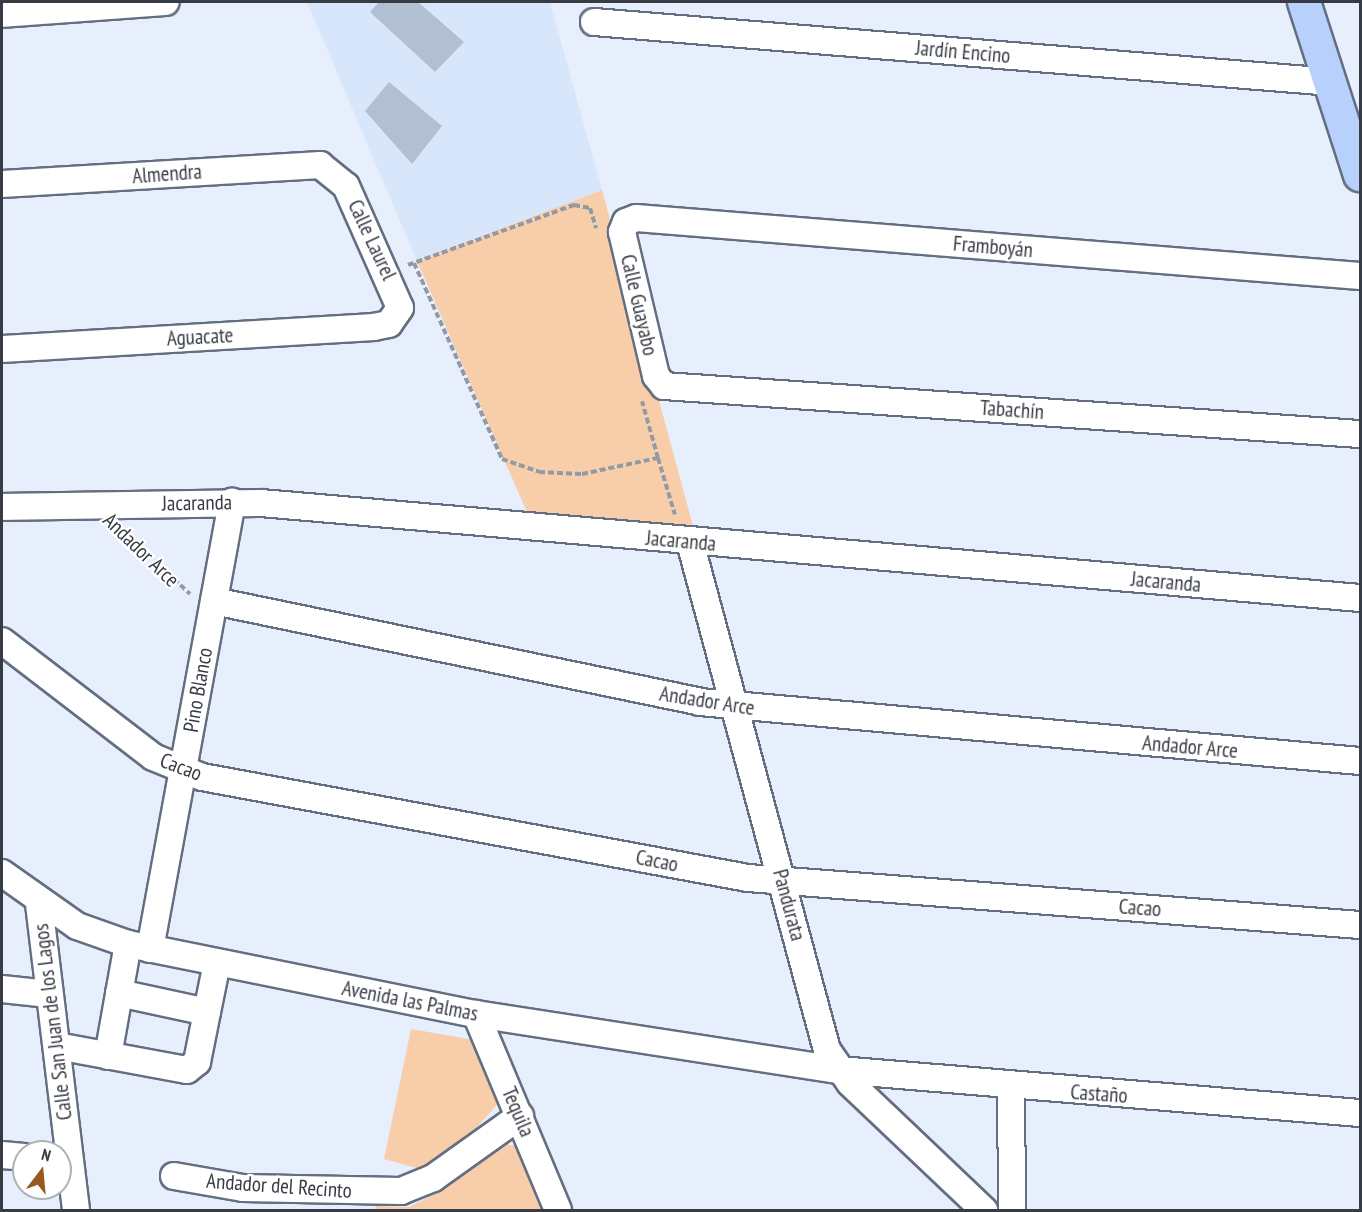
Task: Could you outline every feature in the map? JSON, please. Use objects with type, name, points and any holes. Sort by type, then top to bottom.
[{"type":"main road","points":[[1304,2],[1360,175]]},
{"type":"street","points":[[2,14],[166,2]]},
{"type":"street","name":"Jardín Encino","points":[[594,22],[1331,82]]},
{"type":"street","name":"Almendra","points":[[2,184],[308,165],[331,170]]},
{"type":"street","name":"Calle Laurel","points":[[331,170],[346,186],[399,296],[396,317]]},
{"type":"street","name":"Framboyán","points":[[626,222],[1360,276]]},
{"type":"street","name":"Calle Guayabo","points":[[626,222],[622,232],[656,376],[664,386]]},
{"type":"street","name":"Aguacate","points":[[2,349],[374,327],[396,317]]},
{"type":"street","name":"Tabachín","points":[[664,386],[1360,434]]},
{"type":"street","name":"Jacaranda","points":[[2,507],[232,501],[686,542],[1360,598]]},
{"type":"street","name":"Pino Blanco","points":[[108,1056],[119,993],[139,946],[184,771],[232,501]]},
{"type":"street","name":"Pandurata","points":[[686,542],[784,882],[821,1032],[839,1070],[984,1210]]},
{"type":"street","name":"Andador Arce","points":[[213,601],[734,706],[1360,761]]},
{"type":"street","name":"Cacao","points":[[2,641],[153,757],[184,771],[784,882],[1360,925]]},
{"type":"street","name":"Avenida las Palmas","points":[[2,873],[39,904],[77,926],[139,946],[476,1014],[839,1070]]},
{"type":"street","name":"Calle San Juan de los Lagos","points":[[39,904],[57,1046],[63,1140]]},
{"type":"street","points":[[57,1046],[187,1070],[197,1062],[217,963]]},
{"type":"street","points":[[2,988],[49,994]]},
{"type":"street","points":[[119,993],[207,1012]]},
{"type":"street","name":"Tequila","points":[[476,1014],[558,1210]]},
{"type":"street","name":"Castaño","points":[[839,1070],[1011,1088],[1360,1113]]},
{"type":"street","points":[[1011,1088],[1012,1210]]},
{"type":"street","name":"Andador del Recinto","points":[[174,1176],[243,1188],[385,1194],[420,1186],[520,1116]]},
{"type":"street","name":"Calle San Juan de los Lagos","points":[[72,1193],[76,1210]]},
{"type":"path","points":[[386,270],[414,263],[574,205],[590,208],[598,235]]},
{"type":"path","points":[[414,263],[502,459],[539,472],[582,474],[658,458]]},
{"type":"path","points":[[639,389],[658,458],[686,542]]},
{"type":"path","name":"Andador Arce","points":[[96,506],[184,591],[213,601]]},
{"type":"shaded area","points":[[307,2],[550,2],[602,190],[417,261]]},
{"type":"shaded area","points":[[602,190],[693,526],[530,519],[417,261]]},
{"type":"shaded area","points":[[411,1029],[474,1040],[501,1100],[466,1140],[424,1170],[384,1159]]},
{"type":"shaded area","points":[[495,1142],[516,1146],[544,1210],[375,1210],[376,1206],[409,1207],[437,1193]]},
{"type":"building","points":[[379,2],[418,2],[464,42],[435,72],[370,12]]},
{"type":"building","points":[[389,82],[442,126],[412,164],[365,111]]}]
